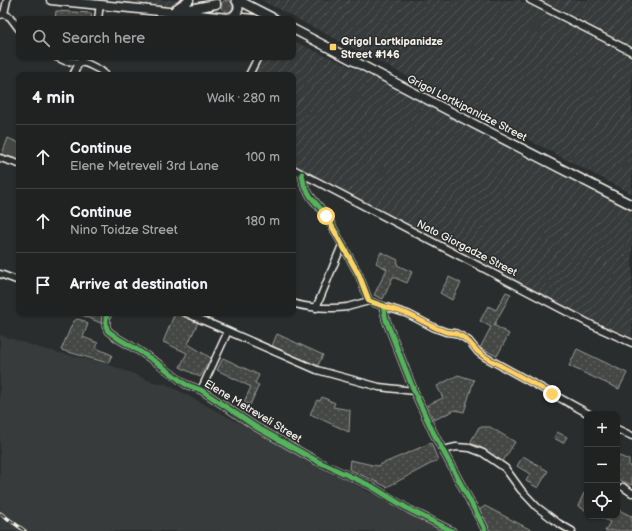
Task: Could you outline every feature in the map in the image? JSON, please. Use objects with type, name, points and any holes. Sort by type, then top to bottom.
[{"type":"street","points":[[7,0],[2,15],[10,18],[16,25]]},
{"type":"street","points":[[51,0],[212,16]]},
{"type":"street","points":[[170,12],[190,0]]},
{"type":"street","points":[[234,16],[239,9],[237,0]]},
{"type":"street","points":[[237,0],[269,16]]},
{"type":"street","points":[[530,0],[632,52]]},
{"type":"street","points":[[170,12],[216,1],[215,8],[221,16]]},
{"type":"street","points":[[98,16],[100,4]]},
{"type":"street","name":"Grigol Lortkipanidze Street","points":[[296,31],[632,205]]},
{"type":"street","points":[[63,60],[81,60],[102,72]]},
{"type":"street","points":[[75,72],[81,60]]},
{"type":"street","points":[[250,72],[256,60]]},
{"type":"street","points":[[0,158],[16,163]]},
{"type":"street","name":"Nato Giorgadze Street","points":[[296,171],[586,322],[632,343]]},
{"type":"street","points":[[302,174],[304,185],[310,197],[326,216],[359,275],[369,301]]},
{"type":"street","points":[[316,308],[342,246]]},
{"type":"street","points":[[0,274],[16,280]]},
{"type":"street","points":[[296,304],[316,308],[346,307],[369,301],[408,314],[436,328],[446,332],[455,333],[463,337],[485,357],[584,411]]},
{"type":"street","points":[[383,306],[386,320],[414,391],[433,432],[485,531]]},
{"type":"street","name":"Elene Metreveli Street","points":[[107,316],[106,326],[108,331],[159,364],[185,384],[201,390],[256,427],[317,461],[371,486],[410,510],[452,531]]},
{"type":"street","points":[[193,316],[317,370],[379,387],[414,391]]},
{"type":"street","points":[[201,390],[228,331]]},
{"type":"street","points":[[620,430],[632,436]]},
{"type":"street","points":[[443,450],[456,447],[470,448],[483,453],[505,468],[537,507],[558,523],[572,531]]},
{"type":"street","points":[[623,487],[632,492]]},
{"type":"shaded area","points":[[107,0],[183,0],[175,5],[164,6]]},
{"type":"shaded area","points":[[227,0],[231,2],[233,6],[231,10],[227,12],[223,10],[221,6],[223,2]]},
{"type":"shaded area","points":[[261,0],[519,0],[627,55],[630,49],[586,26],[584,21],[576,16],[567,16],[536,0],[632,0],[632,194],[296,18],[296,16],[292,16]]},
{"type":"shaded area","points":[[56,11],[91,13],[92,16],[55,16]]},
{"type":"shaded area","points":[[296,42],[358,70],[632,211],[632,338],[587,317],[296,166],[296,72],[254,72],[260,60],[296,60]]},
{"type":"shaded area","points":[[8,138],[16,142],[16,159],[2,154]]},
{"type":"shaded area","points":[[381,252],[398,260],[397,265],[412,272],[407,283],[393,277],[383,299],[374,295],[387,269],[376,263]]},
{"type":"shaded area","points":[[449,277],[461,283],[452,300],[440,293]]},
{"type":"shaded area","points":[[506,292],[511,294],[494,325],[509,334],[497,356],[480,348],[491,327],[480,321],[488,306],[496,310]]},
{"type":"shaded area","points":[[84,316],[104,316],[103,324]]},
{"type":"shaded area","points":[[174,316],[183,316],[198,322],[188,344],[211,358],[200,377],[180,367],[187,353],[163,342]]},
{"type":"shaded area","points":[[77,319],[85,321],[88,324],[83,337],[98,343],[96,348],[112,355],[108,363],[61,350],[73,322]]},
{"type":"shaded area","points":[[277,334],[323,355],[317,367],[272,346]]},
{"type":"shaded area","points":[[0,335],[43,349],[104,363],[157,384],[166,384],[442,531],[0,531]]},
{"type":"shaded area","points":[[577,349],[627,373],[619,389],[569,366]]},
{"type":"shaded area","points":[[223,358],[259,375],[255,383],[259,385],[250,405],[244,402],[251,387],[217,370]]},
{"type":"shaded area","points":[[458,375],[474,380],[464,412],[455,410],[434,420],[427,405],[443,398],[437,386]]},
{"type":"shaded area","points":[[322,397],[335,403],[333,407],[350,410],[349,432],[310,414],[317,400],[320,401]]},
{"type":"shaded area","points":[[479,427],[490,427],[515,442],[503,461],[498,460],[479,446],[470,443]]},
{"type":"shaded area","points":[[557,432],[567,437],[563,443],[554,438]]},
{"type":"shaded area","points":[[431,443],[438,460],[387,487],[349,469],[350,460],[377,466]]},
{"type":"shaded area","points":[[523,456],[548,471],[538,488],[526,481],[530,474],[517,466]]},
{"type":"shaded area","points":[[620,456],[629,460],[629,466],[632,467],[632,485],[620,480]]},
{"type":"shaded area","points":[[584,493],[584,509],[578,506]]},
{"type":"shaded area","points":[[485,506],[533,531],[488,531],[488,526],[479,510]]},
{"type":"shaded area","points":[[620,510],[631,516],[632,515],[632,531],[605,531],[610,522],[604,519],[620,519]]},
{"type":"railway","points":[[0,513],[25,531]]},
{"type":"cycle path","points":[[302,174],[304,185],[311,197],[326,215],[359,275],[369,301],[383,306],[386,320],[414,391],[433,432],[485,531]]},
{"type":"cycle path","points":[[107,316],[106,326],[108,331],[159,364],[185,384],[201,390],[256,427],[317,461],[371,486],[410,510],[452,531]]},
{"type":"place","name":"Grigol Lortkipanidze Street #146","points":[[333,47]]},
{"type":"route","points":[[326,216],[359,275],[369,301],[408,314],[436,328],[446,332],[455,333],[463,337],[485,357],[552,394]]}]
